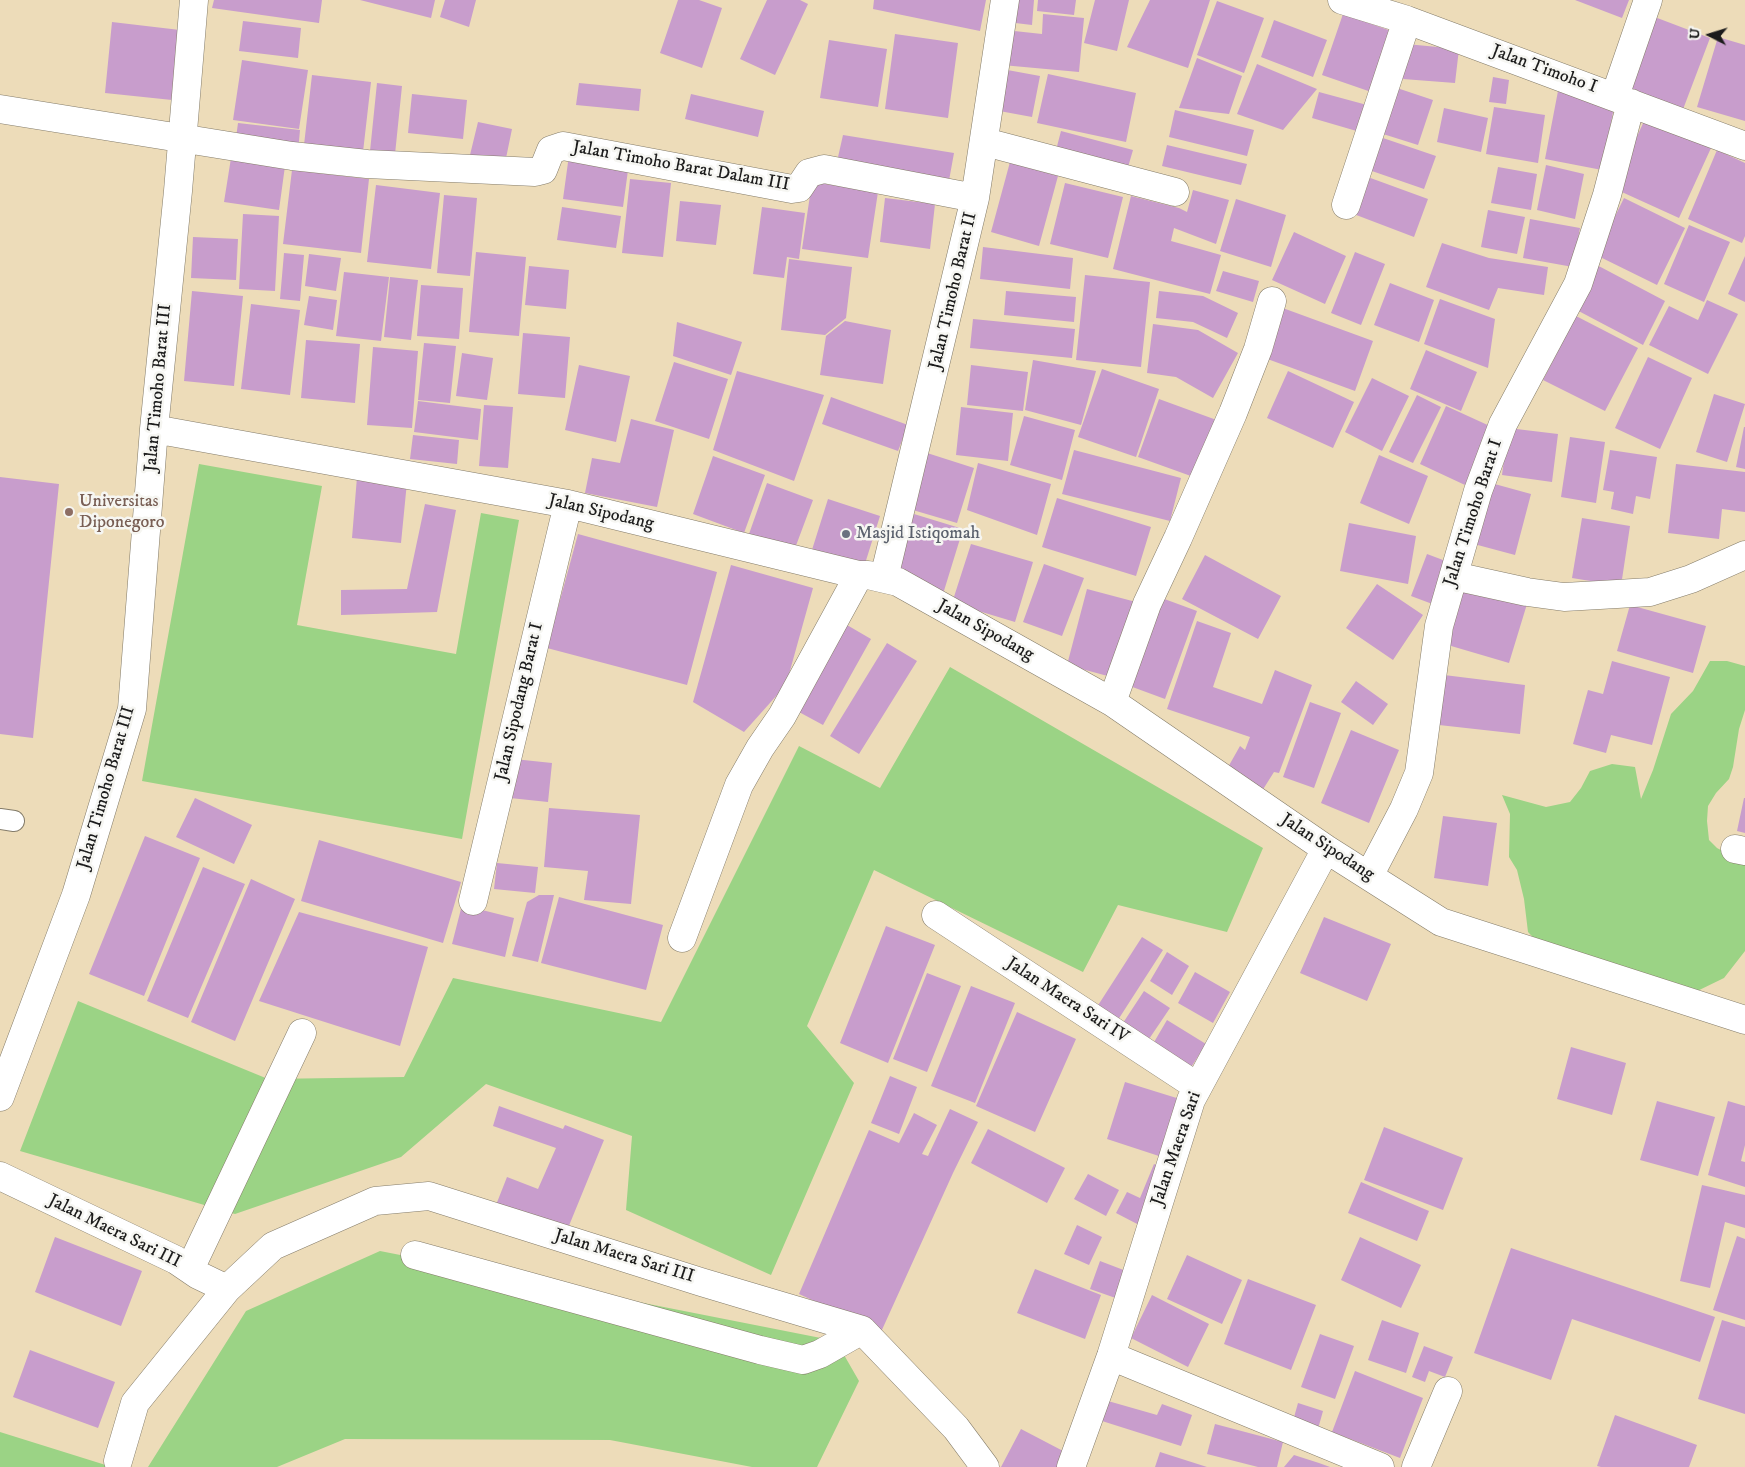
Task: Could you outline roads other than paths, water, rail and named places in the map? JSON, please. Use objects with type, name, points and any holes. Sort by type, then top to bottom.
[{"type":"street","name":"Jalan Timoho Barat III","points":[[0,1097],[76,895],[132,709],[154,429],[194,0]]},
{"type":"street","name":"Jalan Timoho Barat II","points":[[682,938],[739,785],[760,748],[871,577],[975,198],[1005,0]]},
{"type":"street","name":"Jalan Timoho I","points":[[1342,0],[1407,20],[1745,146]]},
{"type":"street","name":"Jalan Timoho Barat I","points":[[1369,876],[1404,809],[1419,773],[1439,626],[1478,491],[1503,424],[1578,284],[1607,194],[1623,100],[1648,0]]},
{"type":"street","points":[[1346,205],[1407,20]]},
{"type":"street","points":[[0,109],[182,137]]},
{"type":"street","name":"Jalan Timoho Barat Dalam III","points":[[182,137],[292,156],[366,164],[535,172],[543,170],[552,150],[563,146],[792,189],[799,188],[809,173],[824,169],[975,198]]},
{"type":"street","points":[[985,142],[1176,192]]},
{"type":"street","points":[[1112,702],[1146,604],[1205,478],[1237,404],[1258,349],[1272,302]]},
{"type":"street","name":"Jalan Sipodang","points":[[154,429],[568,504],[898,582],[1112,702],[1326,849],[1441,922],[1745,1020]]},
{"type":"street","name":"Jalan Sipodang Barat I","points":[[473,901],[568,504]]},
{"type":"street","points":[[1454,576],[1527,592],[1564,597],[1650,592],[1683,582],[1745,555]]},
{"type":"street","name":"Jalan Maera Sari","points":[[1071,1467],[1111,1356],[1191,1100],[1326,849]]},
{"type":"street","name":"Jalan Maera Sari IV","points":[[936,915],[1198,1087]]},
{"type":"street","points":[[190,1269],[302,1033]]},
{"type":"street","name":"Jalan Maera Sari III","points":[[0,1176],[176,1260],[227,1288]]},
{"type":"street","name":"Jalan Maera Sari III","points":[[118,1461],[135,1402],[227,1288],[273,1246],[375,1201],[429,1196],[701,1282],[862,1330],[956,1428],[985,1467]]},
{"type":"street","points":[[415,1255],[760,1350],[804,1360],[820,1354],[862,1330]]},
{"type":"street","points":[[1111,1356],[1380,1467]]},
{"type":"street","points":[[1416,1467],[1448,1391]]},
{"type":"place","name":"Universitas Diponegoro","points":[[69,512]]},
{"type":"place","name":"Masjid Istiqomah","points":[[846,534]]}]
